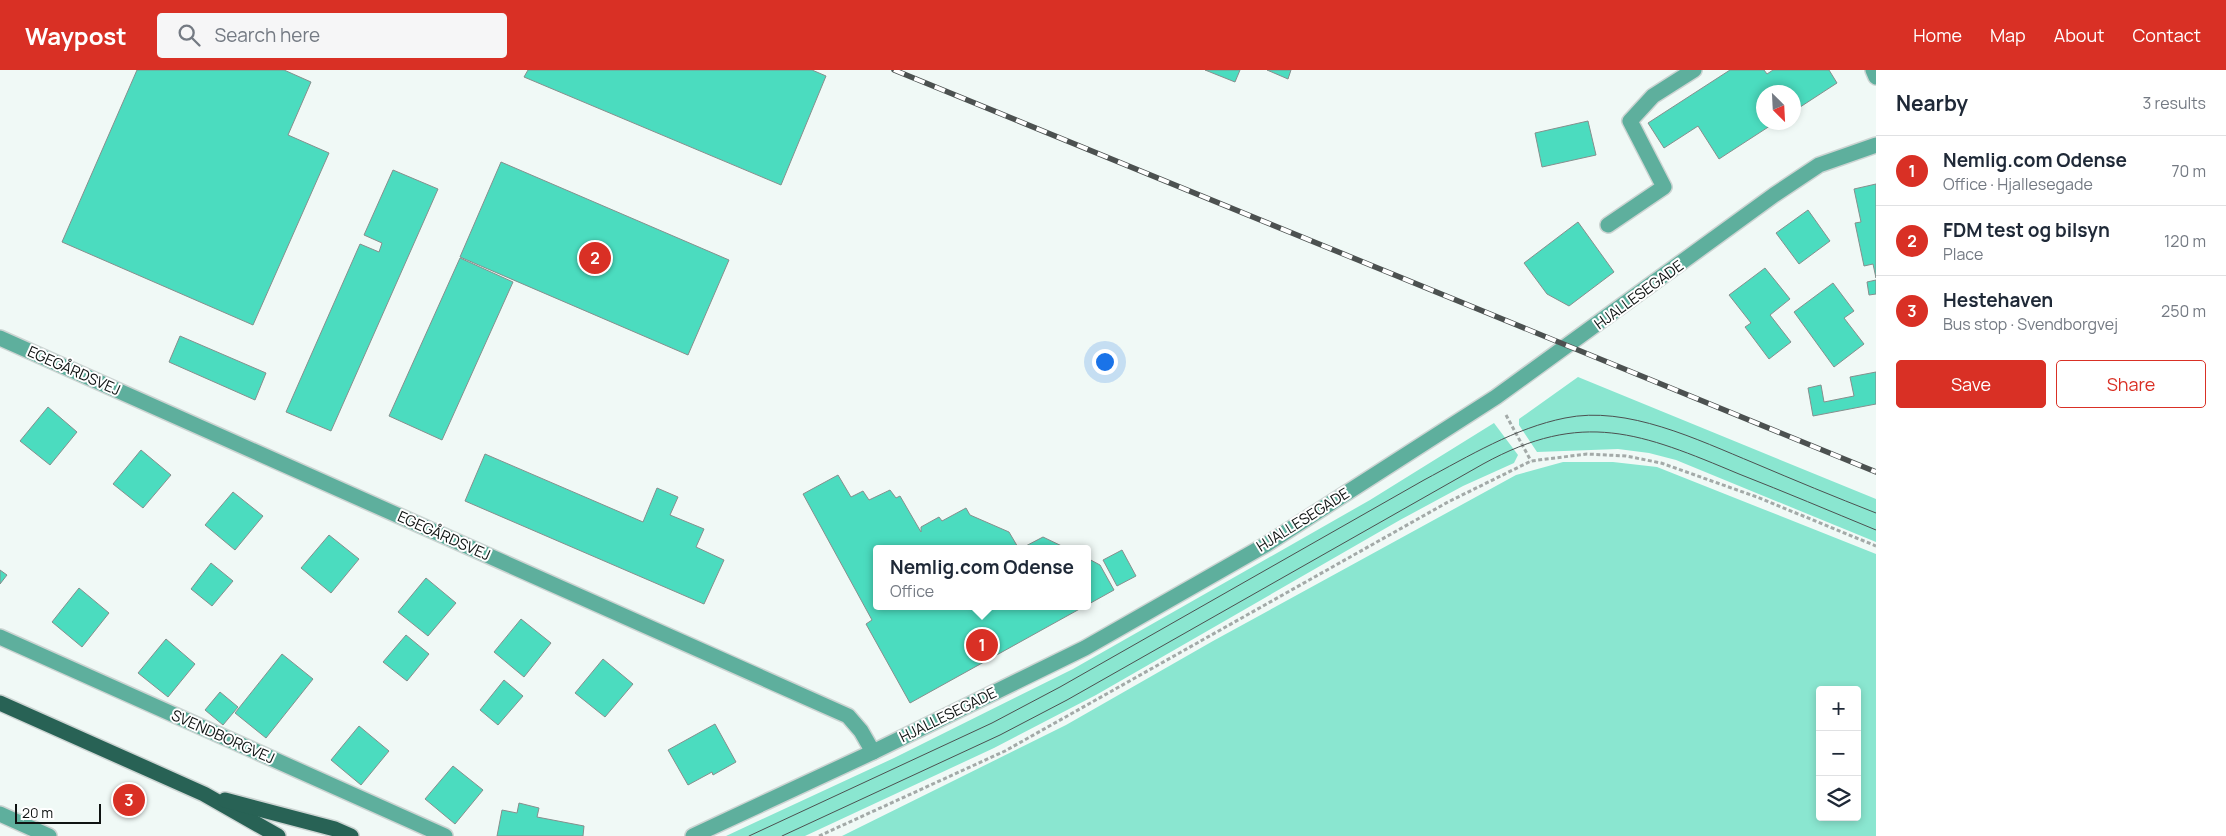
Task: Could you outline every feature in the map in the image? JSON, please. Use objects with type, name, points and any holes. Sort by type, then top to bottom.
[{"type":"main road","points":[[0,703],[204,794],[278,836]]},
{"type":"main road","points":[[204,794],[335,829],[351,836]]},
{"type":"street","points":[[1608,225],[1664,187],[1630,121],[1653,96],[1694,70]]},
{"type":"street","points":[[1873,70],[1876,77]]},
{"type":"street","name":"HJALLESEGADE","points":[[693,836],[873,752],[1085,648],[1267,544],[1496,397],[1774,196],[1819,166],[1876,145]]},
{"type":"street","name":"EGEGÅRDSVEJ","points":[[0,338],[848,716],[860,730],[873,752]]},
{"type":"street","name":"SVENDBORGVEJ","points":[[0,637],[445,836]]},
{"type":"street","points":[[0,814],[49,836]]},
{"type":"path","points":[[1496,397],[1531,461]]},
{"type":"path","points":[[820,836],[1005,751],[1448,502],[1531,461],[1587,454],[1626,456],[1661,463],[1756,497],[1876,546]]},
{"type":"green space","points":[[1578,377],[1876,499],[1876,542],[1676,460],[1649,453],[1618,449],[1537,452],[1519,425],[1519,419]]},
{"type":"green space","points":[[1494,423],[1518,455],[1514,463],[1463,486],[1400,520],[1096,695],[994,748],[805,836],[726,836],[894,758],[1073,669],[1370,500]]},
{"type":"green space","points":[[1563,462],[1613,462],[1657,467],[1876,554],[1876,836],[842,836],[1066,725],[1213,641],[1516,475]]},
{"type":"building","points":[[137,70],[284,70],[311,82],[288,135],[329,153],[253,325],[62,242]]},
{"type":"building","points":[[528,70],[812,70],[826,76],[781,185],[524,77]]},
{"type":"building","points":[[1205,70],[1240,70],[1235,82]]},
{"type":"building","points":[[1267,70],[1291,70],[1288,79]]},
{"type":"building","points":[[1730,70],[1764,70],[1767,74],[1773,70],[1829,70],[1837,83],[1801,106],[1801,85],[1756,85],[1756,130],[1764,130],[1719,159],[1698,126],[1664,148],[1648,123]]},
{"type":"building","points":[[1588,121],[1596,155],[1542,167],[1535,133]]},
{"type":"building","points":[[501,162],[729,260],[688,355],[460,257]]},
{"type":"building","points":[[393,170],[438,189],[331,431],[286,412],[360,244],[379,252],[382,243],[364,235]]},
{"type":"building","points":[[1876,184],[1876,278],[1873,264],[1864,266],[1855,223],[1861,222],[1854,189]]},
{"type":"building","points":[[1808,210],[1830,241],[1799,264],[1776,233]]},
{"type":"building","points":[[1578,222],[1614,272],[1569,306],[1547,294],[1524,263]]},
{"type":"building","points":[[460,258],[513,282],[442,440],[389,416]]},
{"type":"building","points":[[1765,268],[1790,299],[1770,315],[1791,342],[1769,359],[1745,327],[1751,323],[1729,295]]},
{"type":"building","points":[[1876,280],[1876,294],[1869,295],[1867,282]]},
{"type":"building","points":[[1833,283],[1854,311],[1844,318],[1864,344],[1834,367],[1794,312]]},
{"type":"building","points":[[180,336],[266,373],[255,400],[169,362]]},
{"type":"building","points":[[1876,372],[1876,404],[1813,416],[1808,388],[1821,385],[1824,402],[1854,396],[1850,377]]},
{"type":"building","points":[[48,407],[77,432],[50,465],[20,441]]},
{"type":"building","points":[[141,450],[171,475],[143,508],[113,484]]},
{"type":"building","points":[[485,454],[643,522],[657,488],[678,497],[670,515],[704,529],[696,547],[724,560],[704,604],[465,501]]},
{"type":"building","points":[[838,475],[851,497],[863,491],[869,500],[890,490],[896,498],[900,496],[921,532],[921,527],[939,517],[942,521],[966,508],[970,515],[1009,532],[1017,545],[873,545],[873,610],[1078,610],[910,703],[866,624],[872,620],[803,494]]},
{"type":"building","points":[[233,492],[263,516],[235,550],[205,525]]},
{"type":"building","points":[[329,535],[359,559],[331,593],[301,568]]},
{"type":"building","points":[[1043,537],[1060,545],[1028,545]]},
{"type":"building","points":[[1122,550],[1136,576],[1117,586],[1103,560]]},
{"type":"building","points":[[1091,560],[1100,565],[1114,590],[1091,603]]},
{"type":"building","points":[[211,563],[233,581],[212,606],[191,589]]},
{"type":"building","points":[[0,570],[7,575],[0,584]]},
{"type":"building","points":[[426,578],[456,603],[428,636],[398,612]]},
{"type":"building","points":[[79,588],[109,613],[82,647],[52,622]]},
{"type":"building","points":[[521,619],[551,643],[524,677],[494,652]]},
{"type":"building","points":[[406,635],[429,654],[407,681],[383,662]]},
{"type":"building","points":[[166,639],[195,664],[168,697],[138,673]]},
{"type":"building","points":[[282,654],[313,679],[266,738],[235,713]]},
{"type":"building","points":[[603,659],[633,684],[605,717],[575,693]]},
{"type":"building","points":[[504,680],[523,696],[498,725],[480,710]]},
{"type":"building","points":[[220,692],[238,707],[223,725],[205,710]]},
{"type":"building","points":[[715,724],[736,762],[713,775],[712,772],[688,785],[668,750]]},
{"type":"building","points":[[359,726],[389,751],[361,785],[331,760]]},
{"type":"building","points":[[453,766],[483,790],[455,824],[425,799]]},
{"type":"building","points":[[519,803],[539,808],[537,817],[584,826],[583,836],[497,836],[502,810],[517,813]]},
{"type":"tram line","points":[[749,836],[992,723],[1060,687],[1475,452],[1510,436],[1546,423],[1589,415],[1637,420],[1710,444],[1876,513]]},
{"type":"tram line","points":[[782,836],[1000,735],[1067,700],[1483,464],[1519,447],[1551,437],[1582,432],[1612,433],[1641,438],[1672,447],[1876,530]]},
{"type":"railway","points":[[894,70],[1876,472]]},
{"type":"place","name":"FDM test og bilsyn","points":[[595,258]]},
{"type":"place","name":"Nemlig.com Odense","points":[[982,645]]},
{"type":"place","name":"Hestehaven","points":[[129,800]]}]
